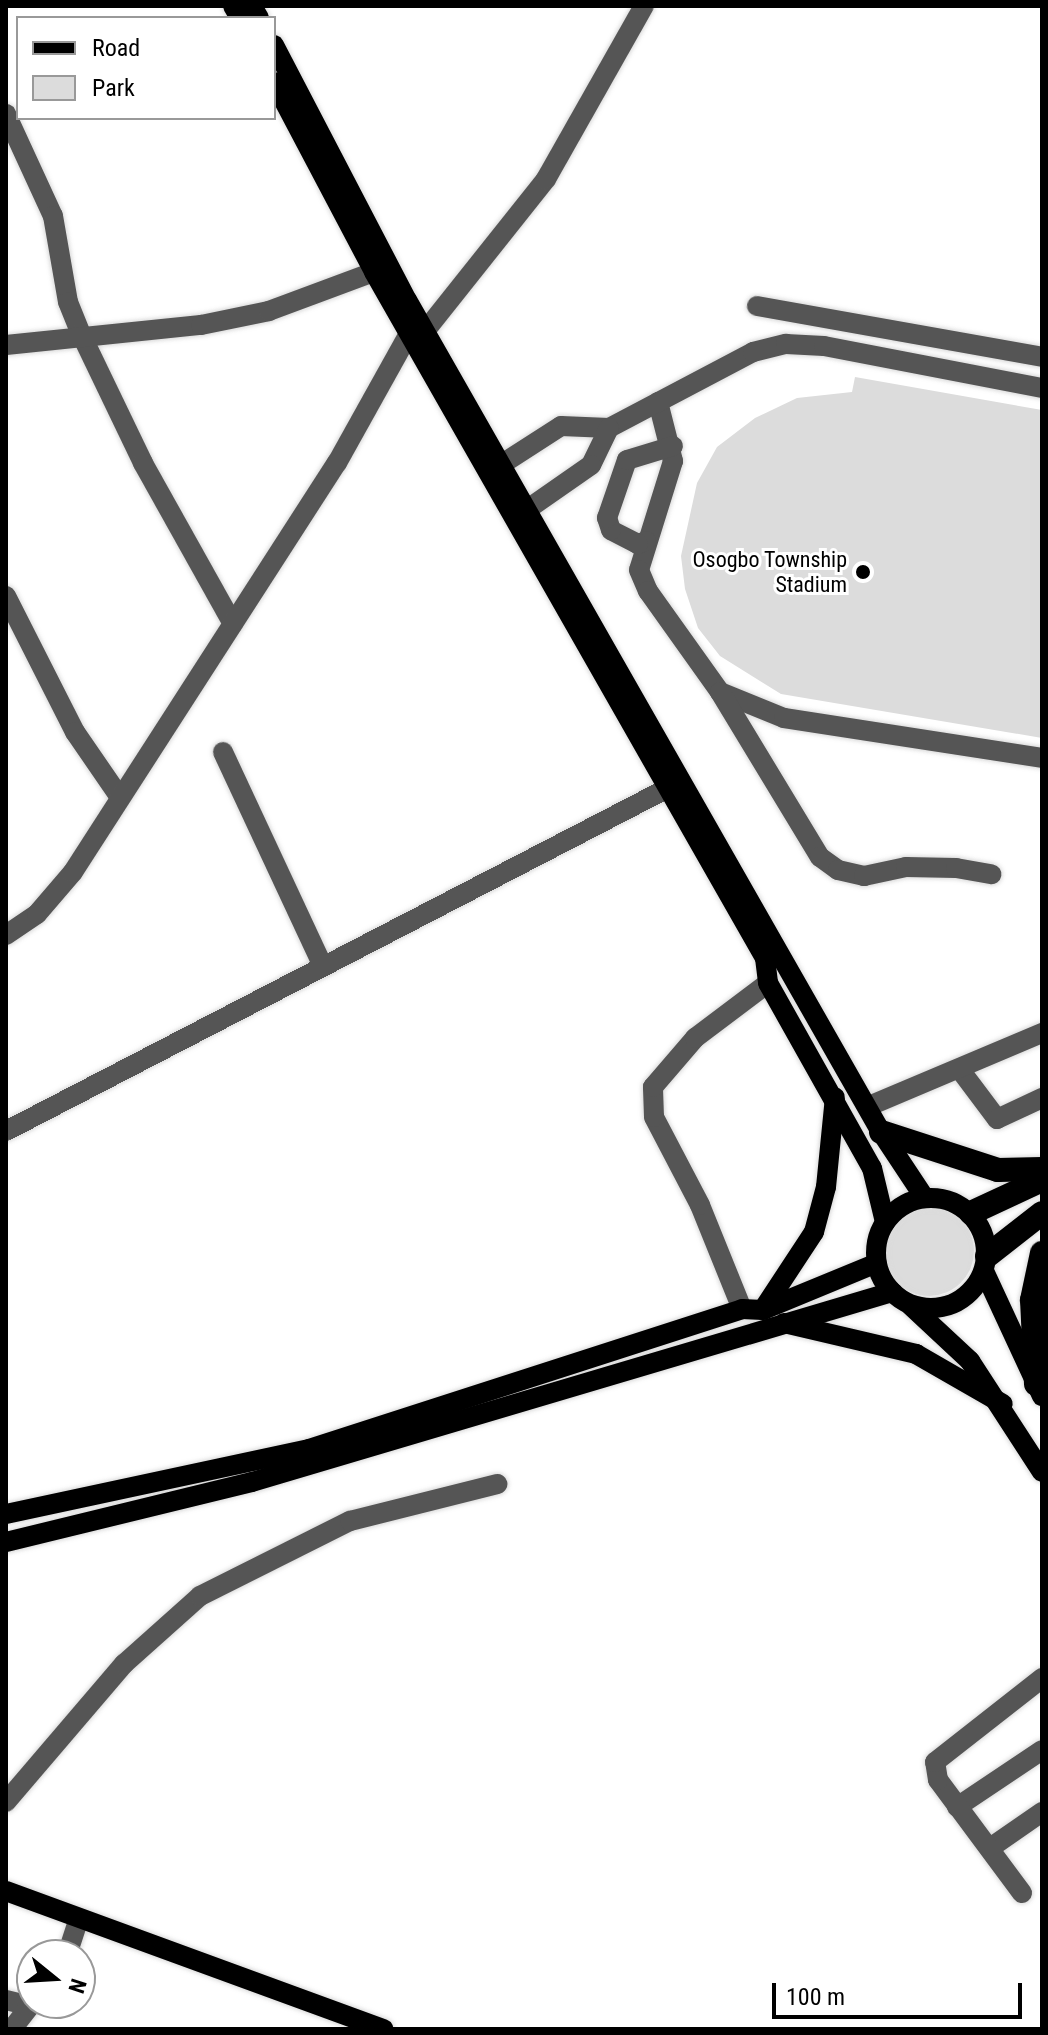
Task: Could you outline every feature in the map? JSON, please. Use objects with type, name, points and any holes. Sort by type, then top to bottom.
[{"type":"highway","points":[[881,1132],[998,1170],[1042,1169]]},
{"type":"highway","points":[[971,1213],[1042,1180]]},
{"type":"highway","points":[[985,1263],[1042,1213]]},
{"type":"highway","points":[[1039,1390],[1032,1300],[1042,1253]]},
{"type":"main road","points":[[276,49],[418,331],[765,958],[768,983],[835,1097],[872,1168],[885,1222],[877,1263],[892,1292],[970,1361],[1003,1404],[1042,1472]]},
{"type":"main road","points":[[276,86],[374,272],[418,331],[502,464],[881,1132],[924,1197]]},
{"type":"main road","points":[[752,1309],[814,1232],[826,1187],[835,1097]]},
{"type":"main road","points":[[885,1222],[896,1210],[924,1197],[949,1200],[971,1213],[986,1240],[985,1263],[975,1287],[954,1303],[928,1309],[910,1305]]},
{"type":"main road","points":[[6,1514],[309,1449],[752,1309],[877,1263]]},
{"type":"main road","points":[[985,1263],[1039,1390]]},
{"type":"main road","points":[[6,1542],[252,1482],[780,1322],[892,1292]]},
{"type":"main road","points":[[780,1322],[916,1354],[1003,1404]]},
{"type":"main road","points":[[6,1891],[384,2029]]},
{"type":"street","points":[[6,935],[53,898],[337,463],[418,331],[546,179],[644,6]]},
{"type":"street","points":[[6,114],[53,216],[68,302],[81,334],[143,463],[233,624]]},
{"type":"street","points":[[6,345],[81,334],[141,335],[256,314],[374,272]]},
{"type":"street","points":[[757,306],[1042,357]]},
{"type":"street","points":[[502,464],[561,426],[609,428],[753,352],[786,344],[824,346],[1042,388]]},
{"type":"street","points":[[658,402],[673,446],[638,561],[648,591],[720,692],[820,857],[838,870],[864,876],[906,867],[956,868],[991,874]]},
{"type":"street","points":[[528,509],[591,465],[609,428]]},
{"type":"street","points":[[646,541],[638,544],[611,530],[607,518],[627,460],[673,446]]},
{"type":"street","points":[[6,596],[75,732],[119,796]]},
{"type":"street","points":[[720,692],[784,718],[1042,758]]},
{"type":"street","points":[[223,752],[322,964]]},
{"type":"street","points":[[6,1131],[322,964],[670,787]]},
{"type":"street","points":[[752,1309],[654,1117],[653,1087],[695,1038],[768,983]]},
{"type":"street","points":[[869,1106],[961,1071],[1042,1033]]},
{"type":"street","points":[[961,1071],[997,1119],[1042,1098]]},
{"type":"street","points":[[6,1802],[124,1664],[200,1596],[350,1521],[497,1484]]},
{"type":"street","points":[[1022,1893],[957,1807],[935,1771],[938,1756],[1042,1678]]},
{"type":"street","points":[[957,1807],[1042,1750]]},
{"type":"street","points":[[990,1848],[1042,1812]]},
{"type":"street","points":[[72,1939],[79,1919]]},
{"type":"green space","name":"Osogbo Township Stadium","points":[[855,377],[1042,410],[1042,738],[781,694],[720,656],[698,628],[685,589],[681,556],[697,483],[717,447],[755,418],[797,398],[852,392]]},
{"type":"green space","points":[[929,1206],[946,1209],[961,1219],[971,1234],[974,1251],[971,1268],[961,1283],[946,1293],[929,1296],[912,1293],[897,1283],[887,1268],[884,1251],[887,1234],[897,1219],[912,1209]]},
{"type":"place","name":"Osogbo Township Stadium","points":[[863,572]]}]
